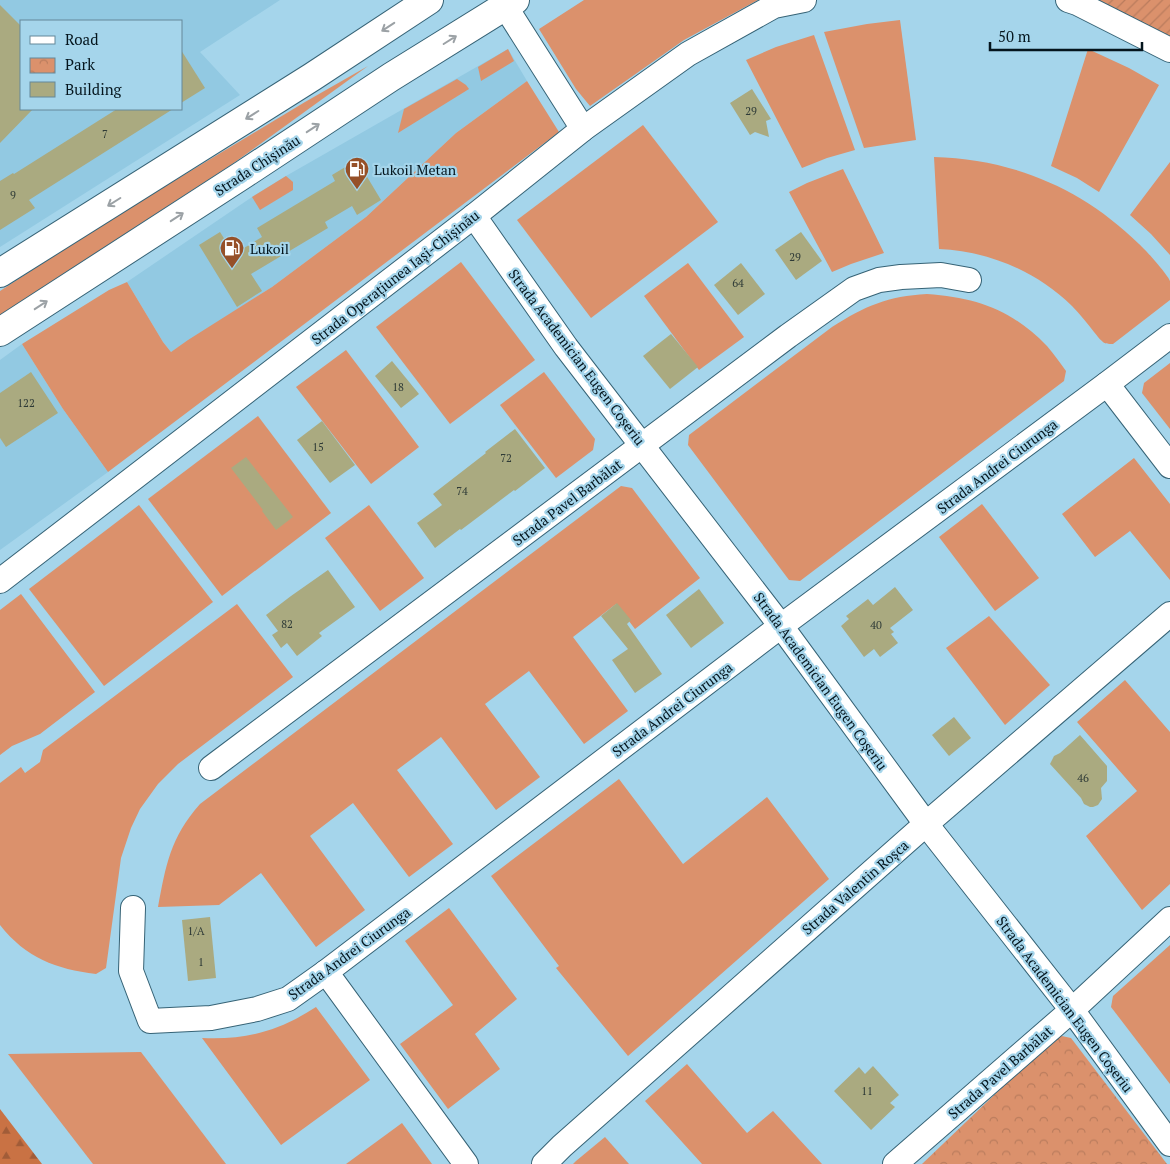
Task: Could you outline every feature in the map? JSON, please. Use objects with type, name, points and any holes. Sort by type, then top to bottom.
[{"type":"highway","points":[[0,273],[312,77],[429,0]]},
{"type":"highway","name":"Strada Chișinău","points":[[0,332],[391,77],[510,3]]},
{"type":"street","name":"Strada Operațiunea Iași-Chișinău","points":[[0,581],[474,216],[583,129],[688,54],[774,6],[804,0]]},
{"type":"street","points":[[1068,0],[1170,50]]},
{"type":"street","points":[[510,3],[583,129]]},
{"type":"street","name":"Strada Academician Eugen Coșeriu","points":[[474,216],[566,346],[781,626],[926,824],[1072,1010],[1170,1144]]},
{"type":"street","name":"Strada Pavel Barbălat","points":[[211,768],[788,336],[854,289],[880,280],[901,277],[941,275],[969,280]]},
{"type":"street","name":"Strada Andrei Ciurunga","points":[[133,908],[131,971],[150,1021],[211,1018],[257,1009],[288,999],[781,626],[1170,336]]},
{"type":"street","points":[[1107,384],[1170,466]]},
{"type":"street","name":"Strada Valentin Roșca","points":[[544,1164],[569,1139],[926,824],[1170,614]]},
{"type":"street","name":"Strada Pavel Barbălat","points":[[895,1164],[1072,1010],[1170,918]]},
{"type":"street","points":[[326,972],[466,1164]]},
{"type":"shaded area","points":[[0,0],[280,0],[200,52],[240,95],[0,247]]},
{"type":"shaded area","points":[[508,49],[527,81],[456,133],[366,217],[272,287],[171,352],[127,282],[286,176]]},
{"type":"shaded area","points":[[22,344],[63,409],[108,472],[0,550],[0,360]]},
{"type":"green space","points":[[584,0],[758,0],[684,40],[590,106],[576,89],[539,29]]},
{"type":"green space","points":[[1090,0],[1170,0],[1170,42]]},
{"type":"green space","points":[[900,20],[916,140],[864,148],[824,32]]},
{"type":"green space","points":[[814,35],[855,150],[802,168],[746,60],[776,47]]},
{"type":"green space","points":[[508,49],[514,61],[481,81],[478,67]]},
{"type":"green space","points":[[1088,49],[1129,68],[1159,85],[1099,192],[1077,178],[1051,166]]},
{"type":"green space","points":[[368,66],[231,165],[0,315],[0,291],[111,219]]},
{"type":"green space","points":[[457,79],[469,89],[398,133],[404,109]]},
{"type":"green space","points":[[527,81],[559,132],[108,472],[63,409],[22,344],[109,290],[127,282],[171,352],[272,287],[366,217],[456,133]]},
{"type":"green space","points":[[643,125],[718,222],[591,318],[517,220]]},
{"type":"green space","points":[[934,157],[963,159],[991,164],[1044,180],[1070,192],[1117,224],[1151,256],[1170,281],[1170,300],[1113,344],[1107,344],[1100,339],[1072,306],[1027,273],[1010,265],[975,254],[939,249]]},
{"type":"green space","points":[[1170,162],[1170,255],[1130,215]]},
{"type":"green space","points":[[843,169],[884,253],[832,272],[789,192]]},
{"type":"green space","points":[[286,176],[293,182],[293,190],[260,210],[252,197]]},
{"type":"green space","points":[[461,262],[535,360],[450,424],[376,327]]},
{"type":"green space","points":[[688,263],[744,337],[699,370],[644,296]]},
{"type":"green space","points":[[927,294],[977,302],[1006,314],[1034,333],[1055,355],[1066,371],[1064,381],[800,581],[789,580],[688,445],[689,435],[832,327],[877,303],[900,297]]},
{"type":"green space","points":[[346,350],[419,447],[371,484],[296,387]]},
{"type":"green space","points":[[1170,363],[1170,429],[1142,393],[1144,383]]},
{"type":"green space","points":[[544,372],[595,439],[593,450],[556,478],[500,405]]},
{"type":"green space","points":[[258,416],[331,513],[222,596],[148,499]]},
{"type":"green space","points":[[1134,458],[1170,504],[1170,580],[1130,531],[1095,557],[1062,514]]},
{"type":"green space","points":[[621,486],[632,488],[700,578],[635,629],[616,604],[573,637],[628,711],[584,744],[529,671],[485,704],[540,777],[496,810],[441,737],[397,770],[453,844],[409,877],[353,803],[310,836],[365,910],[316,947],[261,873],[219,905],[158,907],[171,852],[182,829],[200,804]]},
{"type":"green space","points":[[982,504],[1039,578],[995,611],[939,537]]},
{"type":"green space","points":[[139,505],[213,602],[104,686],[29,589]]},
{"type":"green space","points":[[369,505],[424,578],[380,611],[325,538]]},
{"type":"green space","points":[[21,594],[95,692],[40,734],[12,746],[0,755],[0,610]]},
{"type":"green space","points":[[237,604],[293,677],[178,764],[158,784],[140,809],[131,828],[121,858],[106,968],[96,974],[81,972],[55,965],[31,954],[20,946],[0,925],[0,783],[21,767],[25,773],[40,762],[43,750]]},
{"type":"green space","points":[[989,616],[1050,685],[1005,725],[946,648]]},
{"type":"green space","points":[[1125,680],[1170,732],[1170,884],[1142,910],[1086,836],[1137,791],[1077,722]]},
{"type":"green space","points":[[619,779],[683,864],[767,797],[829,879],[628,1056],[556,968],[559,966],[491,876]]},
{"type":"green space","points":[[449,908],[517,999],[475,1034],[500,1069],[448,1109],[400,1044],[453,1005],[405,941]]},
{"type":"green space","points":[[1170,945],[1170,1084],[1111,1007],[1113,996]]},
{"type":"green space","points":[[316,1007],[370,1080],[281,1145],[202,1038],[234,1037],[262,1032],[289,1022]]},
{"type":"green space","points":[[1057,1035],[1071,1038],[1167,1164],[922,1164]]},
{"type":"green space","points":[[141,1052],[226,1164],[93,1164],[8,1054]]},
{"type":"green space","points":[[687,1064],[747,1133],[773,1111],[822,1164],[702,1164],[645,1101]]},
{"type":"green space","points":[[0,1109],[42,1164],[0,1164]]},
{"type":"green space","points":[[402,1123],[432,1164],[346,1164]]},
{"type":"green space","points":[[605,1137],[629,1164],[573,1164],[576,1161]]},
{"type":"building","points":[[0,5],[20,25],[20,110],[32,110],[0,143]]},
{"type":"building","points":[[182,52],[205,88],[182,102]]},
{"type":"building","points":[[752,89],[771,119],[766,121],[769,137],[755,132],[750,135],[730,103]]},
{"type":"building","points":[[115,110],[171,110],[29,200],[35,208],[0,230],[0,181]]},
{"type":"building","points":[[357,160],[381,200],[357,215],[352,206],[325,222],[328,228],[251,274],[262,291],[237,307],[199,245],[220,232],[234,254],[262,237],[257,228],[335,181],[332,175]]},
{"type":"building","points":[[801,232],[822,261],[796,280],[775,250]]},
{"type":"building","points":[[741,263],[765,294],[738,315],[714,285]]},
{"type":"building","points":[[671,334],[698,367],[670,389],[643,356]]},
{"type":"building","points":[[392,361],[419,394],[401,408],[375,376]]},
{"type":"building","points":[[31,372],[58,413],[6,447],[0,438],[0,393]]},
{"type":"building","points":[[322,421],[355,465],[330,483],[297,440]]},
{"type":"building","points":[[515,429],[545,468],[435,548],[417,523],[442,505],[433,494]]},
{"type":"building","points":[[246,457],[293,517],[276,530],[231,468]]},
{"type":"building","points":[[328,570],[355,607],[319,633],[322,636],[297,656],[287,643],[281,648],[272,635],[278,631],[266,615]]},
{"type":"building","points":[[895,587],[913,610],[890,628],[894,632],[891,634],[898,643],[880,657],[874,649],[864,657],[841,626],[849,619],[846,616],[868,599],[873,605]]},
{"type":"building","points":[[699,589],[724,623],[691,648],[666,615]]},
{"type":"building","points":[[617,603],[631,620],[627,624],[662,674],[635,693],[612,660],[628,649],[601,616]]},
{"type":"building","points":[[954,717],[971,738],[949,756],[932,735]]},
{"type":"building","points":[[1080,735],[1107,766],[1107,781],[1101,788],[1102,799],[1098,805],[1093,807],[1084,804],[1081,798],[1050,764],[1054,756]]},
{"type":"building","points":[[210,917],[216,978],[188,981],[182,920]]},
{"type":"building","points":[[873,1066],[899,1095],[890,1103],[895,1107],[871,1130],[834,1091],[859,1067],[865,1074]]},
{"type":"place","name":"Lukoil Metan","points":[[357,190]]},
{"type":"place","name":"Lukoil","points":[[232,269]]}]
